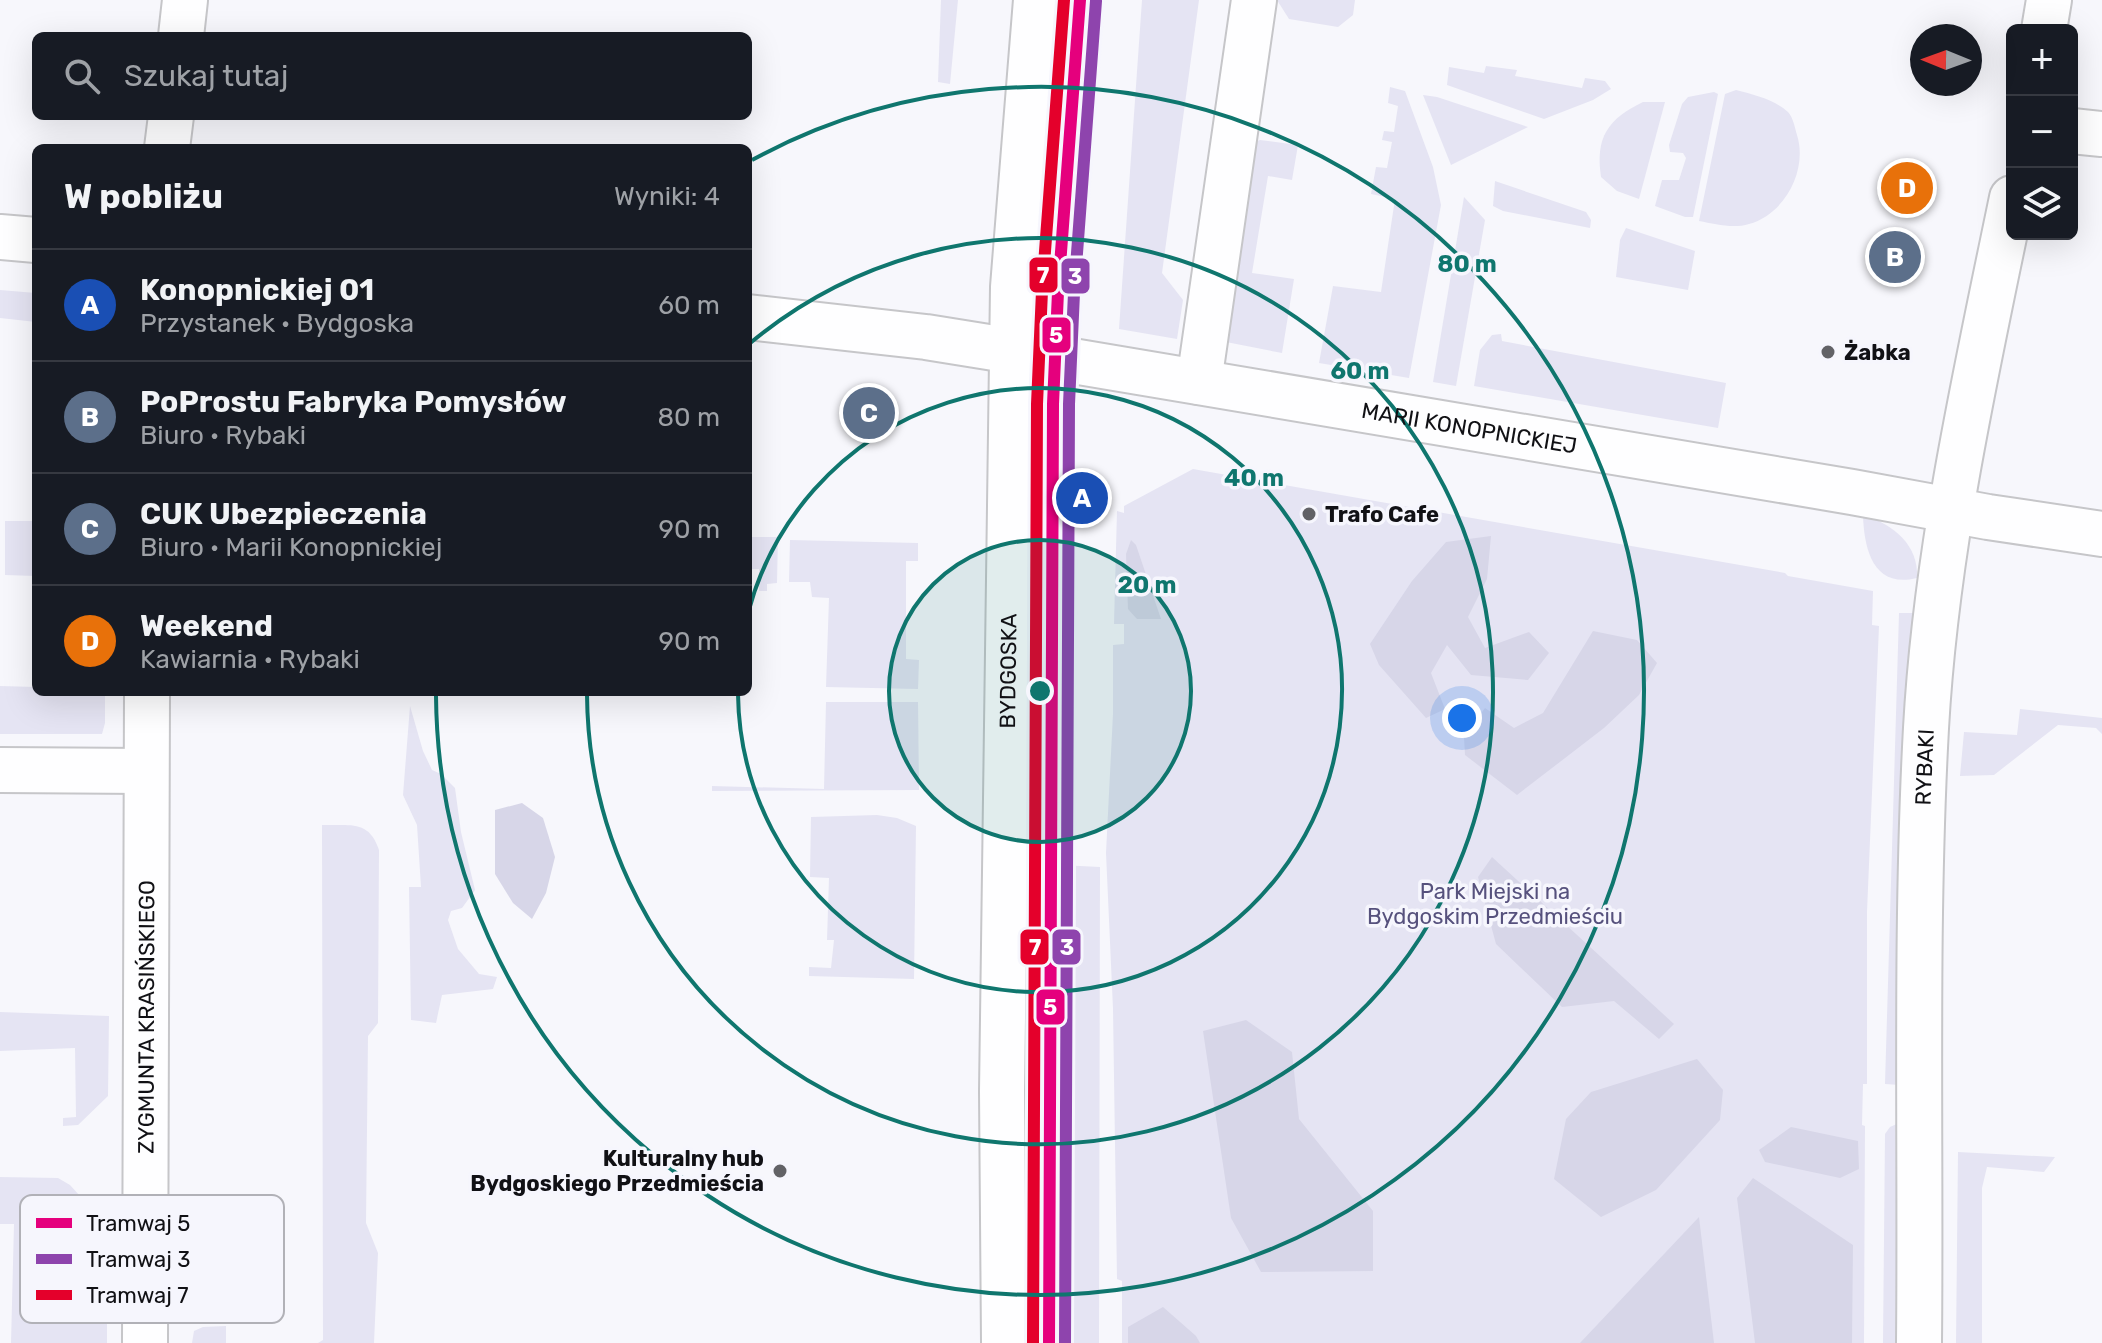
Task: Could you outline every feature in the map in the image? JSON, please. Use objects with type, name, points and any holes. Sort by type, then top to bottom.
[{"type":"street","points":[[181,32],[185,0]]},
{"type":"street","name":"BYDGOSKA","points":[[1004,1343],[1002,1091],[1013,287],[1036,0]]},
{"type":"street","points":[[1199,382],[1254,0]]},
{"type":"street","points":[[2045,24],[2049,0]]},
{"type":"street","points":[[168,144],[170,120]]},
{"type":"street","points":[[2078,132],[2102,134]]},
{"type":"street","name":"RYBAKI","points":[[1919,1343],[1921,931],[1926,726],[1952,510],[2006,229]]},
{"type":"street","points":[[0,237],[32,240]]},
{"type":"street","name":"MARII KONOPNICKIEJ","points":[[752,317],[926,337],[2102,534]]},
{"type":"street","name":"ZYGMUNTA KRASIŃSKIEGO","points":[[145,1195],[147,696]]},
{"type":"street","points":[[0,770],[145,771]]},
{"type":"green space","points":[[941,0],[958,0],[950,84],[938,82]]},
{"type":"green space","points":[[1142,0],[1199,0],[1162,273],[1183,300],[1177,339],[1119,329]]},
{"type":"green space","points":[[1277,0],[1355,0],[1353,15],[1338,27],[1289,19]]},
{"type":"green space","points":[[1486,66],[1517,70],[1515,76],[1582,88],[1585,78],[1605,81],[1611,89],[1593,100],[1544,119],[1447,85],[1449,67],[1484,73]]},
{"type":"green space","points":[[1390,87],[1405,91],[1433,167],[1441,205],[1409,378],[1319,363],[1333,286],[1381,292],[1395,199],[1371,194],[1376,167],[1387,168],[1392,142],[1382,140],[1384,131],[1394,132],[1398,106],[1388,103]]},
{"type":"green space","points":[[1736,90],[1770,101],[1788,112],[1800,148],[1796,176],[1783,201],[1762,219],[1730,226],[1699,221],[1725,94]]},
{"type":"green space","points":[[1718,94],[1693,217],[1655,206],[1662,180],[1679,180],[1686,158],[1683,153],[1670,152],[1669,145],[1682,104],[1688,97]]},
{"type":"green space","points":[[1423,95],[1437,97],[1528,127],[1451,165]]},
{"type":"green space","points":[[1643,102],[1665,102],[1639,199],[1617,191],[1601,177],[1600,151],[1602,140],[1613,123]]},
{"type":"green space","points":[[1260,140],[1298,145],[1292,180],[1268,176],[1252,273],[1294,279],[1282,353],[1221,341],[1252,143]]},
{"type":"green space","points":[[1495,181],[1586,212],[1591,220],[1590,228],[1503,211],[1493,206]]},
{"type":"green space","points":[[1464,197],[1485,220],[1456,386],[1433,382]]},
{"type":"green space","points":[[1626,228],[1695,251],[1688,290],[1616,277],[1620,240]]},
{"type":"green space","points":[[0,290],[32,293],[32,322],[0,318]]},
{"type":"green space","points":[[1501,334],[1502,341],[1726,383],[1718,428],[1474,386],[1480,350],[1492,335]]},
{"type":"green space","name":"Park Miejski na Bydgoskim Przedmieściu","points":[[1193,469],[1873,591],[1872,625],[1879,626],[1867,912],[1867,1084],[1863,1084],[1862,1125],[1865,1126],[1864,1343],[1122,1343],[1122,1281],[1117,1279],[1113,1009],[1106,853],[1113,645],[1124,644],[1124,624],[1114,624],[1117,511],[1124,513],[1124,506]]},
{"type":"green space","points":[[1863,515],[1894,530],[1909,546],[1914,556],[1917,578],[1890,578],[1881,572],[1869,553]]},
{"type":"green space","points":[[5,521],[32,521],[32,576],[5,575]]},
{"type":"green space","points":[[1491,536],[1487,579],[1468,617],[1485,648],[1529,632],[1549,653],[1528,680],[1471,675],[1447,645],[1431,673],[1445,709],[1426,718],[1379,665],[1370,644],[1412,581],[1446,542]]},
{"type":"green space","points":[[752,537],[778,537],[777,583],[767,584],[767,591],[759,591],[759,569],[752,569]]},
{"type":"green space","points":[[790,540],[918,543],[918,561],[906,561],[906,659],[919,660],[918,689],[826,687],[829,598],[812,597],[810,582],[789,582]]},
{"type":"green space","points":[[1131,540],[1136,545],[1161,619],[1137,619],[1128,609],[1126,554]]},
{"type":"green space","points":[[1899,613],[1914,613],[1909,686],[1900,1085],[1885,1084]]},
{"type":"green space","points":[[1593,631],[1637,640],[1657,663],[1639,695],[1604,728],[1517,795],[1465,755],[1464,737],[1485,708],[1514,728],[1543,713]]},
{"type":"green space","points":[[0,686],[32,687],[32,696],[105,696],[102,734],[0,734]]},
{"type":"green space","points":[[826,702],[918,702],[919,790],[712,791],[712,786],[824,789]]},
{"type":"green space","points":[[410,706],[432,770],[455,788],[461,832],[475,890],[462,908],[451,911],[448,920],[458,949],[479,974],[497,977],[493,989],[442,995],[436,1023],[411,1020],[409,887],[421,887],[417,825],[403,795]]},
{"type":"green space","points":[[2020,709],[2102,718],[2102,734],[2096,728],[2058,725],[1994,775],[1960,776],[1964,732],[2017,735]]},
{"type":"green space","points":[[1018,716],[1042,716],[1040,864],[1100,867],[1099,1343],[1023,1343]]},
{"type":"green space","points":[[522,803],[543,818],[555,857],[546,893],[532,919],[513,903],[495,874],[495,810]]},
{"type":"green space","points":[[877,815],[897,818],[916,826],[914,979],[809,976],[809,967],[831,968],[834,940],[827,940],[829,878],[810,877],[811,817]]},
{"type":"green space","points":[[322,825],[349,825],[364,829],[375,840],[379,850],[378,1023],[368,1036],[366,1223],[378,1253],[374,1343],[318,1343],[323,1340]]},
{"type":"green space","points":[[1492,857],[1674,1024],[1659,1039],[1614,1001],[1562,1007],[1496,944],[1478,877]]},
{"type":"green space","points":[[0,1012],[109,1016],[108,1096],[78,1125],[63,1126],[63,1118],[76,1117],[75,1048],[0,1051]]},
{"type":"green space","points":[[1246,1020],[1292,1052],[1299,1119],[1373,1211],[1373,1271],[1261,1272],[1231,1218],[1203,1031]]},
{"type":"green space","points":[[1697,1059],[1723,1090],[1720,1120],[1656,1190],[1601,1217],[1554,1179],[1566,1119],[1591,1092]]},
{"type":"green space","points":[[1899,1123],[1898,1343],[1883,1343],[1885,1134],[1890,1127]]},
{"type":"green space","points":[[1791,1127],[1858,1141],[1859,1169],[1840,1178],[1765,1162],[1759,1150]]},
{"type":"green space","points":[[1958,1152],[2055,1157],[2044,1172],[1987,1167],[1982,1188],[1982,1343],[1956,1343]]},
{"type":"green space","points":[[0,1177],[58,1178],[79,1195],[20,1195],[20,1323],[107,1323],[107,1343],[11,1343],[14,1224],[0,1224]]},
{"type":"green space","points":[[1753,1178],[1853,1245],[1852,1343],[1755,1343],[1737,1198]]},
{"type":"green space","points":[[1699,1217],[1714,1343],[1580,1343]]},
{"type":"green space","points":[[1163,1307],[1200,1343],[1128,1343],[1128,1327]]},
{"type":"green space","points":[[226,1326],[226,1343],[192,1343],[194,1331],[203,1327]]},
{"type":"tram line","name":"7","points":[[1033,1343],[1037,404],[1042,291],[1064,0]]},
{"type":"tram line","name":"5","points":[[1049,1343],[1053,404],[1058,292],[1080,0]]},
{"type":"tram line","name":"3","points":[[1065,1343],[1069,404],[1074,293],[1096,1]]},
{"type":"place","name":"Weekend","points":[[1907,188]]},
{"type":"place","name":"PoProstu Fabryka Pomysłów","points":[[1895,257]]},
{"type":"place","name":"Żabka","points":[[1828,352]]},
{"type":"place","name":"CUK Ubezpieczenia","points":[[869,413]]},
{"type":"place","name":"Konopnickiej 01","points":[[1082,498]]},
{"type":"place","name":"Trafo Cafe","points":[[1309,514]]},
{"type":"place","name":"Kulturalny hub Bydgoskiego Przedmieścia","points":[[780,1171]]}]
